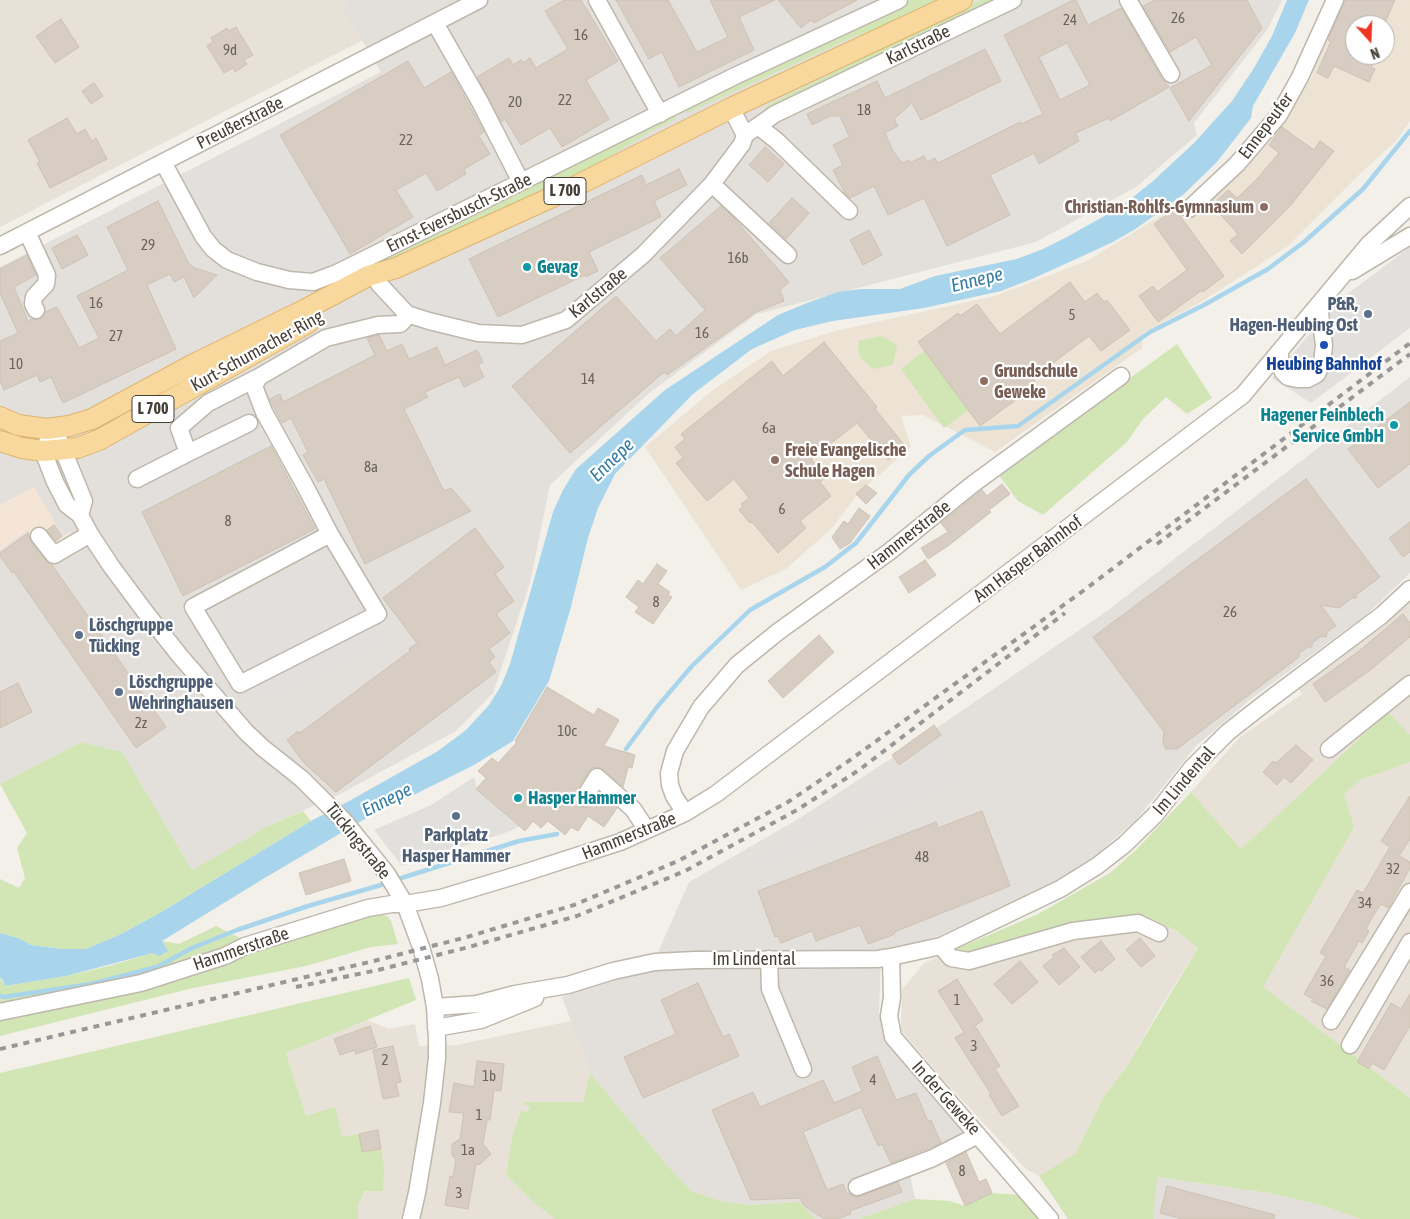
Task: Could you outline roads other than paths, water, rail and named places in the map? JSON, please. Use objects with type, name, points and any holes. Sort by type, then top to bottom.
[{"type":"main road","name":"L 700","points":[[0,417],[18,425],[47,429],[69,426],[92,419],[368,276],[396,268],[570,189],[731,108],[962,0]]},
{"type":"main road","name":"Kurt-Schumacher-Ring","points":[[0,441],[22,448],[53,450],[77,448],[99,440],[378,284],[396,268]]},
{"type":"street","name":"Preußerstraße","points":[[0,246],[479,0]]},
{"type":"street","points":[[597,0],[660,114]]},
{"type":"street","name":"Ernst-Eversbusch-Straße","points":[[163,162],[203,236],[227,260],[249,269],[299,282],[313,282],[337,273],[735,76],[899,0]]},
{"type":"street","name":"Karlstraße","points":[[378,284],[407,314],[478,333],[522,335],[566,320],[643,255],[712,184],[742,144],[745,135],[775,114],[1013,0]]},
{"type":"street","points":[[1128,0],[1171,74]]},
{"type":"street","name":"Ennepeufer","points":[[1190,209],[1237,164],[1279,115],[1300,77],[1335,0]]},
{"type":"street","points":[[435,23],[480,102],[521,182]]},
{"type":"street","points":[[731,108],[745,135]]},
{"type":"street","points":[[758,126],[777,141],[849,211]]},
{"type":"street","points":[[712,184],[788,255]]},
{"type":"street","name":"Am Hasper Bahnhof","points":[[685,813],[724,788],[1244,395],[1368,245],[1410,206]]},
{"type":"street","points":[[27,232],[47,275],[46,284],[34,297],[33,304],[36,310]]},
{"type":"street","name":"Am Hasper Bahnhof","points":[[1344,276],[1410,236]]},
{"type":"street","points":[[1280,352],[1280,365],[1288,377],[1308,379],[1317,374],[1322,363],[1324,345],[1320,305]]},
{"type":"street","points":[[188,453],[179,428],[208,403],[259,377],[326,338],[378,325],[400,324],[407,314]]},
{"type":"street","name":"Hammerstraße","points":[[0,1012],[141,983],[225,956],[245,946],[282,934],[368,908],[392,904],[401,898],[441,898],[524,874],[620,842],[685,813],[674,796],[670,785],[669,773],[675,751],[701,707],[737,665],[779,631],[889,552],[973,484],[1122,376]]},
{"type":"street","points":[[259,377],[254,386],[264,412],[330,534],[378,614],[240,684],[193,607],[330,534]]},
{"type":"street","points":[[137,479],[249,423]]},
{"type":"street","name":"Tückingstraße","points":[[54,428],[54,482],[67,505],[80,515],[111,566],[146,613],[246,732],[302,779],[346,822],[371,852],[401,898],[421,946],[430,979],[435,1007],[437,1058],[432,1103],[417,1193],[410,1219]]},
{"type":"street","points":[[39,536],[54,555],[90,534]]},
{"type":"street","name":"Im Lindental","points":[[436,1028],[481,1020],[568,985],[613,971],[655,962],[891,958],[941,946],[1060,890],[1097,866],[1124,845],[1155,815],[1191,769],[1228,732],[1382,615],[1410,589]]},
{"type":"street","points":[[1329,749],[1410,684]]},
{"type":"street","points":[[584,798],[597,777],[633,809],[647,830]]},
{"type":"street","points":[[1331,1021],[1410,892]]},
{"type":"street","points":[[941,946],[950,958],[969,961],[1073,931],[1138,923],[1159,933]]},
{"type":"street","points":[[1350,1045],[1410,942]]},
{"type":"street","name":"In der Geweke","points":[[891,958],[892,998],[889,1016],[894,1037],[1050,1219]]},
{"type":"street","points":[[769,959],[770,989],[803,1069]]},
{"type":"street","name":"Im Lindental","points":[[435,1007],[477,1004],[515,994],[568,985]]},
{"type":"street","points":[[857,1187],[933,1158],[978,1135]]},
{"type":"water","name":"Ennepe","points":[[1287,0],[1309,0],[1295,33],[1253,106],[1251,118],[1217,162],[1184,194],[1137,228],[1113,242],[1001,291],[924,308],[833,321],[795,330],[752,349],[693,394],[615,474],[598,508],[588,538],[571,607],[549,681],[513,741],[474,765],[363,820],[263,879],[162,941],[168,951],[159,956],[153,953],[66,976],[5,986],[0,978],[0,933],[18,938],[31,945],[62,949],[86,949],[121,934],[158,914],[311,821],[438,751],[466,730],[489,705],[501,686],[510,664],[553,512],[563,490],[576,469],[665,390],[778,315],[838,292],[861,289],[900,289],[935,276],[1017,259],[1067,237],[1122,206],[1153,181],[1194,143],[1232,101],[1272,36]]},
{"type":"waterway","points":[[626,749],[657,707],[692,666],[750,610],[825,567],[856,543],[909,475],[929,456],[965,430],[1018,426],[1150,332],[1204,305],[1268,269],[1304,242],[1363,189],[1410,131]]},
{"type":"waterway","points":[[395,880],[519,841],[557,834]]},
{"type":"waterway","points":[[0,996],[4,997],[91,984],[157,967],[192,948],[237,930],[308,906],[388,883]]},
{"type":"railway","points":[[0,1049],[374,961],[467,937],[574,905],[678,861],[788,802],[850,760],[1087,588],[1410,343]]},
{"type":"railway","points":[[1157,544],[1410,354]]},
{"type":"railway","points":[[296,987],[378,970],[469,947],[577,916],[685,871],[797,810],[859,770],[1065,613]]},
{"type":"place","name":"Christian-Rohlfs-Gymnasium","points":[[1264,207]]},
{"type":"place","name":"Gevag","points":[[527,267]]},
{"type":"place","name":"P&R, Hagen-Heubing Ost","points":[[1368,314]]},
{"type":"place","name":"Heubing Bahnhof","points":[[1324,345]]},
{"type":"place","name":"Grundschule Geweke","points":[[984,381]]},
{"type":"place","name":"Hagener Feinblech Service GmbH","points":[[1394,425]]},
{"type":"place","name":"Freie Evangelische Schule Hagen","points":[[775,460]]},
{"type":"place","name":"Löschgruppe Tücking","points":[[79,635]]},
{"type":"place","name":"Löschgruppe Wehringhausen","points":[[119,692]]},
{"type":"place","name":"Hasper Hammer","points":[[518,798]]},
{"type":"place","name":"Parkplatz Hasper Hammer","points":[[456,816]]}]
